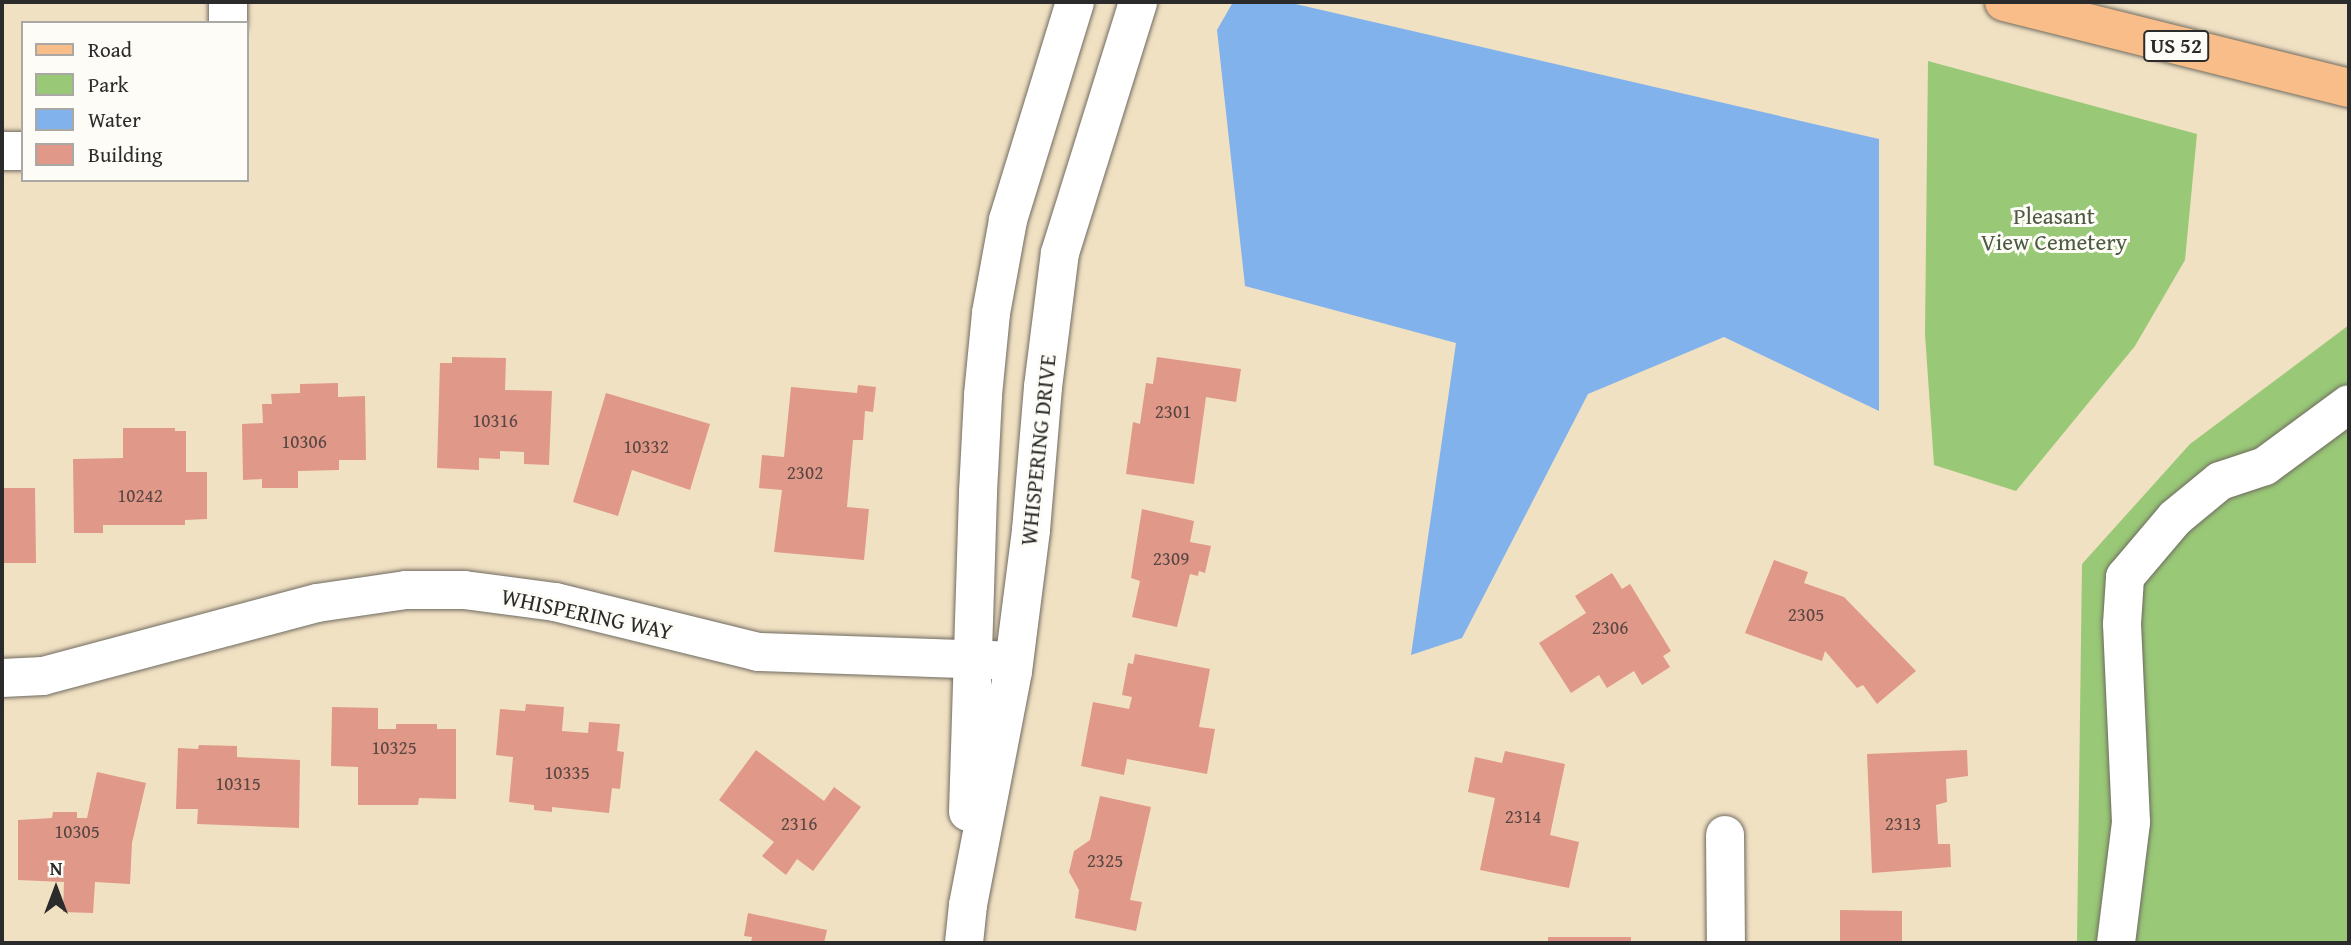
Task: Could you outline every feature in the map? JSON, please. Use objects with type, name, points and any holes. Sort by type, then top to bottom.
[{"type":"main road","name":"US 52","points":[[2004,2],[2349,88]]},
{"type":"street","points":[[228,2],[228,21]]},
{"type":"street","name":"WHISPERING DRIVE","points":[[968,905],[968,753],[982,422],[991,313],[1008,220],[1075,2]]},
{"type":"street","name":"WHISPERING DRIVE","points":[[964,943],[968,905],[1014,661],[1031,530],[1060,253],[1139,2]]},
{"type":"street","points":[[2,151],[21,151]]},
{"type":"street","points":[[2116,943],[2131,822],[2122,624],[2125,577],[2175,518],[2220,481],[2265,466],[2349,404]]},
{"type":"street","points":[[982,422],[1040,425]]},
{"type":"street","name":"WHISPERING WAY","points":[[2,678],[43,676],[317,603],[406,590],[464,590],[555,603],[758,652],[1014,661]]},
{"type":"street","points":[[1726,835],[1726,943]]},
{"type":"green space","name":"Pleasant View Cemetery","points":[[1928,61],[2197,134],[2185,260],[2135,346],[2016,491],[1934,465],[1925,334]]},
{"type":"green space","points":[[2349,325],[2349,943],[2077,943],[2082,564],[2190,444]]},
{"type":"water","points":[[1233,2],[1287,2],[1879,139],[1879,411],[1724,337],[1588,394],[1462,638],[1411,655],[1456,343],[1245,286],[1217,30]]},
{"type":"building","points":[[452,357],[506,358],[505,390],[552,391],[549,465],[524,464],[524,452],[500,451],[500,459],[479,458],[479,470],[437,468],[440,363],[452,363]]},
{"type":"building","points":[[1157,357],[1241,369],[1236,402],[1206,397],[1194,484],[1126,474],[1133,422],[1140,424],[1146,383],[1153,384]]},
{"type":"building","points":[[338,383],[338,397],[365,396],[366,460],[339,460],[339,470],[298,471],[298,488],[262,488],[262,479],[243,480],[242,424],[263,423],[262,404],[272,404],[271,394],[300,393],[300,384]]},
{"type":"building","points":[[858,385],[876,387],[873,412],[865,411],[863,440],[853,440],[847,507],[869,509],[864,560],[774,552],[782,490],[759,488],[762,455],[784,457],[791,387],[857,393]]},
{"type":"building","points":[[606,393],[710,424],[690,490],[632,470],[618,516],[573,502]]},
{"type":"building","points":[[123,428],[175,428],[175,431],[186,431],[186,472],[207,472],[207,519],[185,520],[185,525],[103,525],[103,533],[74,533],[73,459],[123,458]]},
{"type":"building","points":[[2,488],[35,488],[36,563],[2,563]]},
{"type":"building","points":[[1142,509],[1194,521],[1190,542],[1211,546],[1205,573],[1199,571],[1198,576],[1190,574],[1177,627],[1132,617],[1140,581],[1131,578]]},
{"type":"building","points":[[1774,560],[1808,572],[1804,583],[1844,597],[1916,671],[1877,704],[1863,685],[1857,688],[1825,651],[1822,661],[1745,633]]},
{"type":"building","points":[[1612,573],[1622,589],[1630,584],[1671,651],[1663,656],[1670,667],[1642,685],[1634,671],[1607,688],[1599,675],[1571,693],[1539,643],[1586,613],[1575,596]]},
{"type":"building","points":[[1135,654],[1210,669],[1199,727],[1215,729],[1207,774],[1127,759],[1124,775],[1081,766],[1093,702],[1129,709],[1132,697],[1122,695],[1128,663],[1133,664]]},
{"type":"building","points":[[526,704],[564,707],[562,731],[588,733],[589,722],[620,724],[617,751],[624,752],[620,789],[612,788],[609,813],[552,807],[552,812],[534,810],[534,805],[509,802],[513,757],[496,755],[500,709],[525,711]]},
{"type":"building","points":[[332,707],[378,708],[378,729],[396,729],[396,724],[437,724],[437,729],[456,729],[456,799],[419,798],[418,805],[358,805],[358,767],[331,766]]},
{"type":"building","points":[[199,745],[237,746],[237,757],[300,760],[299,828],[197,824],[198,809],[176,809],[178,748],[198,749]]},
{"type":"building","points":[[756,750],[824,801],[834,787],[861,807],[813,871],[797,859],[786,875],[762,856],[774,842],[719,800]]},
{"type":"building","points":[[1967,750],[1968,776],[1946,779],[1947,802],[1936,805],[1938,844],[1950,844],[1951,867],[1872,873],[1867,754]]},
{"type":"building","points":[[1505,751],[1565,764],[1550,835],[1579,842],[1569,888],[1480,870],[1495,798],[1468,792],[1475,757],[1502,763]]},
{"type":"building","points":[[97,772],[146,783],[132,843],[130,884],[95,882],[93,913],[63,912],[64,882],[18,880],[18,820],[52,818],[53,812],[77,812],[77,818],[87,818]]},
{"type":"building","points":[[1100,796],[1151,807],[1130,900],[1142,902],[1136,931],[1075,918],[1079,890],[1069,872],[1074,851],[1090,840]]},
{"type":"building","points":[[1840,910],[1902,911],[1902,943],[1840,943]]},
{"type":"building","points":[[748,913],[827,930],[824,943],[751,943],[752,937],[744,936]]},
{"type":"building","points":[[1548,937],[1631,937],[1631,943],[1548,943]]}]
